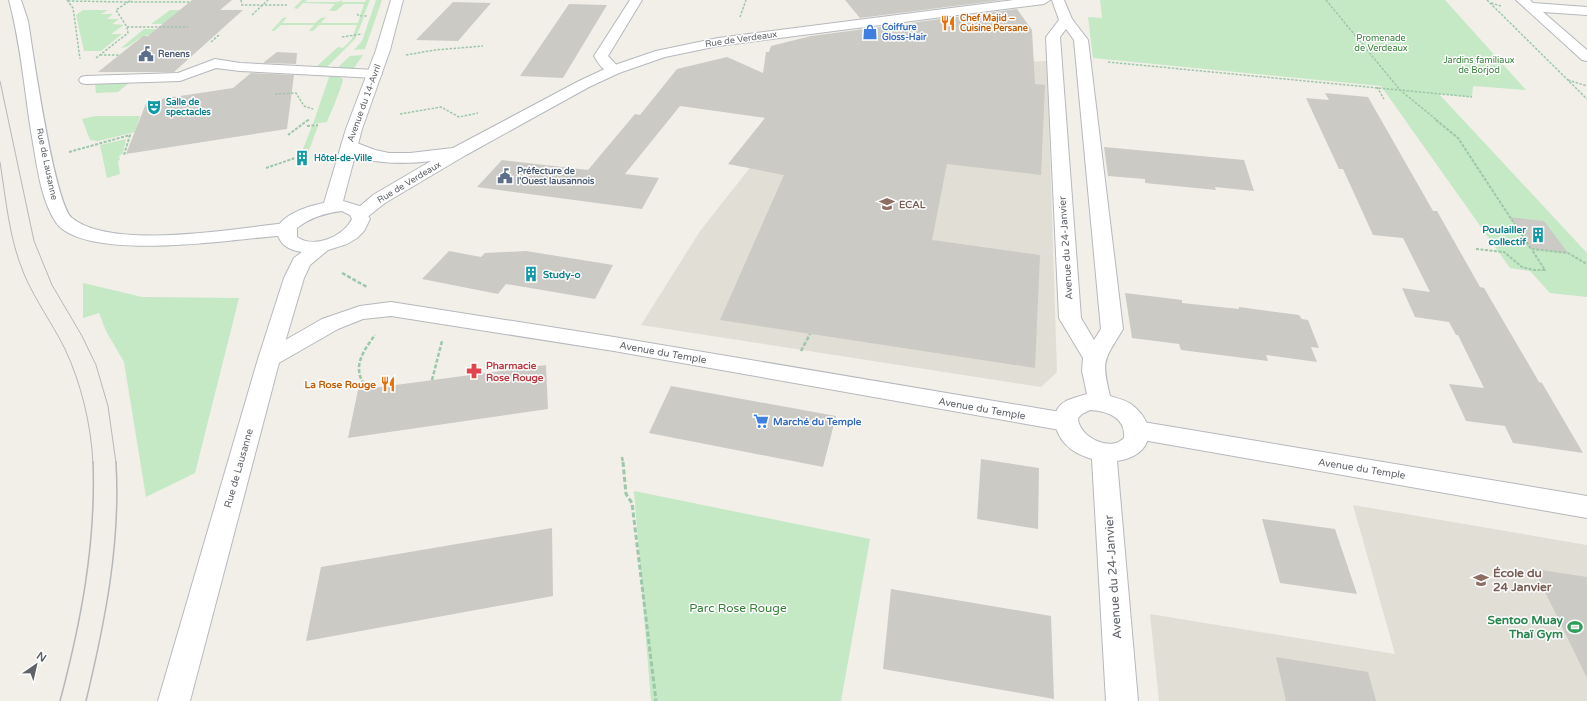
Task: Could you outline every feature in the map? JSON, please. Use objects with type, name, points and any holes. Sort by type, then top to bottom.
[{"type":"street","name":"Rue de Lausanne","points":[[15,0],[21,21],[42,152],[54,201],[57,210],[64,221],[76,229],[106,237],[167,241],[287,229]]},
{"type":"street","name":"Avenue du 14-Avril","points":[[332,207],[349,145],[375,74],[397,0]]},
{"type":"street","points":[[614,70],[604,62],[601,56],[636,0]]},
{"type":"street","name":"Rue de Verdeaux","points":[[360,214],[379,199],[460,152],[584,84],[614,70],[661,54],[718,42],[1044,0]]},
{"type":"street","points":[[1058,0],[1066,20],[1081,40],[1090,136],[1112,328],[1094,358]]},
{"type":"street","points":[[1526,4],[1587,11]]},
{"type":"street","points":[[1526,4],[1587,57]]},
{"type":"street","name":"Avenue du 24-Janvier","points":[[1066,20],[1053,37],[1057,132],[1070,318],[1094,358],[1093,371],[1100,402]]},
{"type":"street","points":[[1054,59],[1083,62]]},
{"type":"street","points":[[84,75],[180,77],[215,63],[240,67],[375,74]]},
{"type":"street","points":[[1057,132],[1090,136]]},
{"type":"street","name":"Rue de Verdeaux","points":[[349,145],[370,154],[393,157],[424,157],[460,152]]},
{"type":"street","points":[[332,207],[349,208],[360,214],[360,224],[353,233],[342,240],[322,246],[310,247],[293,244],[288,240],[286,234],[287,229],[292,222],[310,212],[332,207]]},
{"type":"street","name":"Rue de Lausanne","points":[[174,701],[269,359],[294,278],[301,262],[322,246]]},
{"type":"street","name":"Avenue du Temple","points":[[269,359],[330,324],[360,313],[391,309],[614,344],[1066,422]]},
{"type":"street","points":[[1100,402],[1120,409],[1134,422],[1137,430],[1137,438],[1133,445],[1116,453],[1104,453],[1093,450],[1073,438],[1068,430],[1066,422],[1067,415],[1071,408],[1079,404],[1100,402]]},
{"type":"street","name":"Avenue du Temple","points":[[1137,430],[1587,507]]},
{"type":"street","name":"Avenue du 24-Janvier","points":[[1104,453],[1122,701]]},
{"type":"path","points":[[84,75],[100,55],[128,33],[127,27],[116,10],[132,0]]},
{"type":"path","points":[[241,0],[242,5],[287,5]]},
{"type":"path","points":[[252,15],[268,0]]},
{"type":"path","points":[[1326,0],[1400,90],[1458,138],[1545,270],[1534,271],[1514,263],[1504,252],[1476,249]]},
{"type":"path","points":[[1487,0],[1587,99]]},
{"type":"path","points":[[68,1],[189,2]]},
{"type":"path","points":[[68,1],[73,8],[84,75]]},
{"type":"path","points":[[1490,3],[1498,5]]},
{"type":"path","points":[[357,14],[359,16],[368,16]]},
{"type":"path","points":[[127,27],[188,27]]},
{"type":"path","points":[[342,37],[362,34]]},
{"type":"path","points":[[406,55],[430,49],[454,49],[483,46]]},
{"type":"path","points":[[100,55],[119,55]]},
{"type":"path","points":[[1107,62],[1472,97]]},
{"type":"path","points":[[1568,80],[1587,86]]},
{"type":"path","points":[[1376,87],[1384,99]]},
{"type":"path","points":[[275,94],[296,93],[304,106],[313,109]]},
{"type":"path","points":[[400,114],[441,107],[460,117],[481,113]]},
{"type":"path","points":[[288,135],[310,119]]},
{"type":"path","points":[[307,126],[318,125]]},
{"type":"path","points":[[68,152],[130,135],[124,154]]},
{"type":"path","points":[[266,168],[294,158]]},
{"type":"path","points":[[1532,249],[1568,253],[1587,264]]},
{"type":"path","points":[[432,380],[448,318]]},
{"type":"path","points":[[364,384],[358,373],[360,361],[366,347],[377,332]]},
{"type":"path","points":[[797,357],[810,334]]},
{"type":"path","points":[[622,457],[626,494],[632,503],[656,701]]},
{"type":"shaded area","name":"ECAL","points":[[1047,61],[1057,372],[1041,387],[641,325],[700,231],[828,69]]},
{"type":"shaded area","name":"École du 24 Janvier","points":[[1353,505],[1587,545],[1587,701],[1159,701],[1150,614],[1395,654]]},
{"type":"green space","points":[[302,0],[307,0],[305,2],[337,2],[343,0],[341,2],[365,2],[366,0],[370,0],[364,15],[360,16],[364,4],[344,4],[336,11],[329,11],[335,4],[303,3],[297,9],[294,8]]},
{"type":"green space","points":[[376,0],[382,0],[365,49],[354,50],[362,41]]},
{"type":"green space","name":"Promenade de Verdeaux","points":[[1100,0],[1445,0],[1526,90],[1473,86],[1472,97],[1439,94],[1587,253],[1587,297],[1550,293],[1530,271],[1510,268],[1381,86],[1093,58],[1088,17],[1102,18]]},
{"type":"green space","points":[[83,10],[108,10],[101,14],[113,14],[107,19],[119,19],[112,24],[124,25],[111,34],[122,34],[101,51],[84,51],[76,15]]},
{"type":"green space","points":[[170,10],[180,10],[192,24],[151,24]]},
{"type":"green space","points":[[287,17],[282,23],[315,23],[321,18],[326,17],[321,23],[358,23],[360,17],[364,17],[355,39],[327,67],[317,66],[338,47],[343,48],[352,39],[357,25],[319,25],[313,31],[309,31],[314,25],[281,25],[274,31],[271,31],[283,18]]},
{"type":"green space","points":[[144,29],[175,29],[161,36],[146,35],[121,48]]},
{"type":"green space","points":[[363,55],[354,68],[337,68],[350,56]]},
{"type":"green space","points":[[330,74],[336,75],[343,79],[341,87],[327,122],[313,124]]},
{"type":"green space","points":[[130,82],[118,92],[96,93],[95,83]]},
{"type":"green space","points":[[96,116],[140,116],[135,132],[98,141],[90,140],[82,119]]},
{"type":"green space","points":[[312,126],[318,126],[308,153],[301,154]]},
{"type":"green space","points":[[126,139],[123,153],[119,156],[120,160],[118,161],[120,174],[107,178],[100,145]]},
{"type":"green space","points":[[83,283],[142,297],[239,298],[195,473],[146,497],[124,362],[106,331],[99,313],[83,318]]},
{"type":"green space","name":"Parc Rose Rouge","points":[[634,491],[870,539],[841,701],[651,701]]},
{"type":"building","points":[[192,0],[232,0],[220,10],[243,10],[174,72],[98,72],[143,36],[148,36]]},
{"type":"building","points":[[845,0],[1002,0],[860,18]]},
{"type":"building","points":[[453,2],[491,3],[458,41],[416,40]]},
{"type":"building","points":[[569,4],[607,5],[563,78],[520,76]]},
{"type":"building","name":"ECAL","points":[[1017,9],[1032,30],[1035,84],[1045,85],[1041,175],[947,164],[932,240],[1040,255],[1035,368],[720,320],[784,175],[728,164],[765,118],[680,106],[625,174],[659,178],[642,209],[477,187],[502,160],[588,170],[635,114],[640,115],[677,69],[727,57],[763,73],[766,52],[769,52],[771,46],[811,36]]},
{"type":"building","points":[[277,52],[297,53],[296,64],[263,63]]},
{"type":"building","points":[[251,73],[294,75],[287,129],[126,154],[147,101],[233,88]]},
{"type":"building","points":[[1325,93],[1368,97],[1433,211],[1437,211],[1480,287],[1484,288],[1539,382],[1542,383],[1583,453],[1513,443],[1505,426],[1466,421],[1449,384],[1484,388],[1458,335],[1456,335],[1449,322],[1415,317],[1402,288],[1430,292],[1403,238],[1373,235],[1343,169],[1339,169],[1306,98],[1329,100]]},
{"type":"building","points":[[1104,147],[1244,160],[1254,191],[1215,187],[1216,190],[1145,183],[1145,179],[1108,176]]},
{"type":"building","name":"Poulailler collectif","points":[[1509,217],[1544,221],[1568,253],[1531,249]]},
{"type":"building","name":"Study-o","points":[[449,251],[481,257],[485,253],[526,251],[613,265],[595,299],[506,284],[498,294],[422,279]]},
{"type":"building","points":[[1125,293],[1182,300],[1182,303],[1239,309],[1239,307],[1299,315],[1302,319],[1308,320],[1319,348],[1311,347],[1317,362],[1266,355],[1268,361],[1181,350],[1179,344],[1132,338]]},
{"type":"building","points":[[546,365],[548,409],[348,438],[358,390]]},
{"type":"building","points":[[671,386],[836,416],[823,467],[649,433]]},
{"type":"building","points":[[981,459],[1039,468],[1038,529],[977,519]]},
{"type":"building","points":[[1262,519],[1335,529],[1357,594],[1280,583]]},
{"type":"building","points":[[552,528],[553,596],[306,641],[321,567]]},
{"type":"building","name":"Sentoo Muay Thaï Gym","points":[[1534,569],[1587,577],[1587,678]]},
{"type":"building","points":[[891,589],[1051,616],[1054,699],[883,669]]},
{"type":"building","points":[[1276,657],[1368,672],[1376,701],[1286,701]]},
{"type":"tram line","points":[[0,81],[34,241],[52,285],[82,336],[96,365],[108,406],[116,463]]},
{"type":"tram line","points":[[0,162],[11,233],[19,261],[33,293],[55,330],[71,362],[84,404],[90,434],[93,463]]},
{"type":"tram line","points":[[86,701],[105,612],[114,552],[117,492],[116,462]]},
{"type":"tram line","points":[[60,701],[68,671],[86,583],[92,523],[93,463]]},
{"type":"place","name":"Chef Majid – Cuisine Persane","points":[[948,23]]},
{"type":"place","name":"Coiffure Gloss-Hair","points":[[870,32]]},
{"type":"place","name":"Renens","points":[[146,54]]},
{"type":"place","name":"Salle de spectacles","points":[[154,107]]},
{"type":"place","name":"Hôtel-de-Ville","points":[[302,158]]},
{"type":"place","name":"Préfecture de l'Ouest lausannois","points":[[505,176]]},
{"type":"place","name":"ECAL","points":[[887,204]]},
{"type":"place","name":"Poulailler collectif","points":[[1538,235]]},
{"type":"place","name":"Study-o","points":[[531,274]]},
{"type":"place","name":"Pharmacie Rose Rouge","points":[[474,371]]},
{"type":"place","name":"La Rose Rouge","points":[[388,384]]},
{"type":"place","name":"Marché du Temple","points":[[761,421]]},
{"type":"place","name":"École du 24 Janvier","points":[[1481,580]]},
{"type":"place","name":"Sentoo Muay Thaï Gym","points":[[1575,627]]},
{"type":"park label","name":"Jardins familiaux de Borjod","points":[[1479,66]]}]
